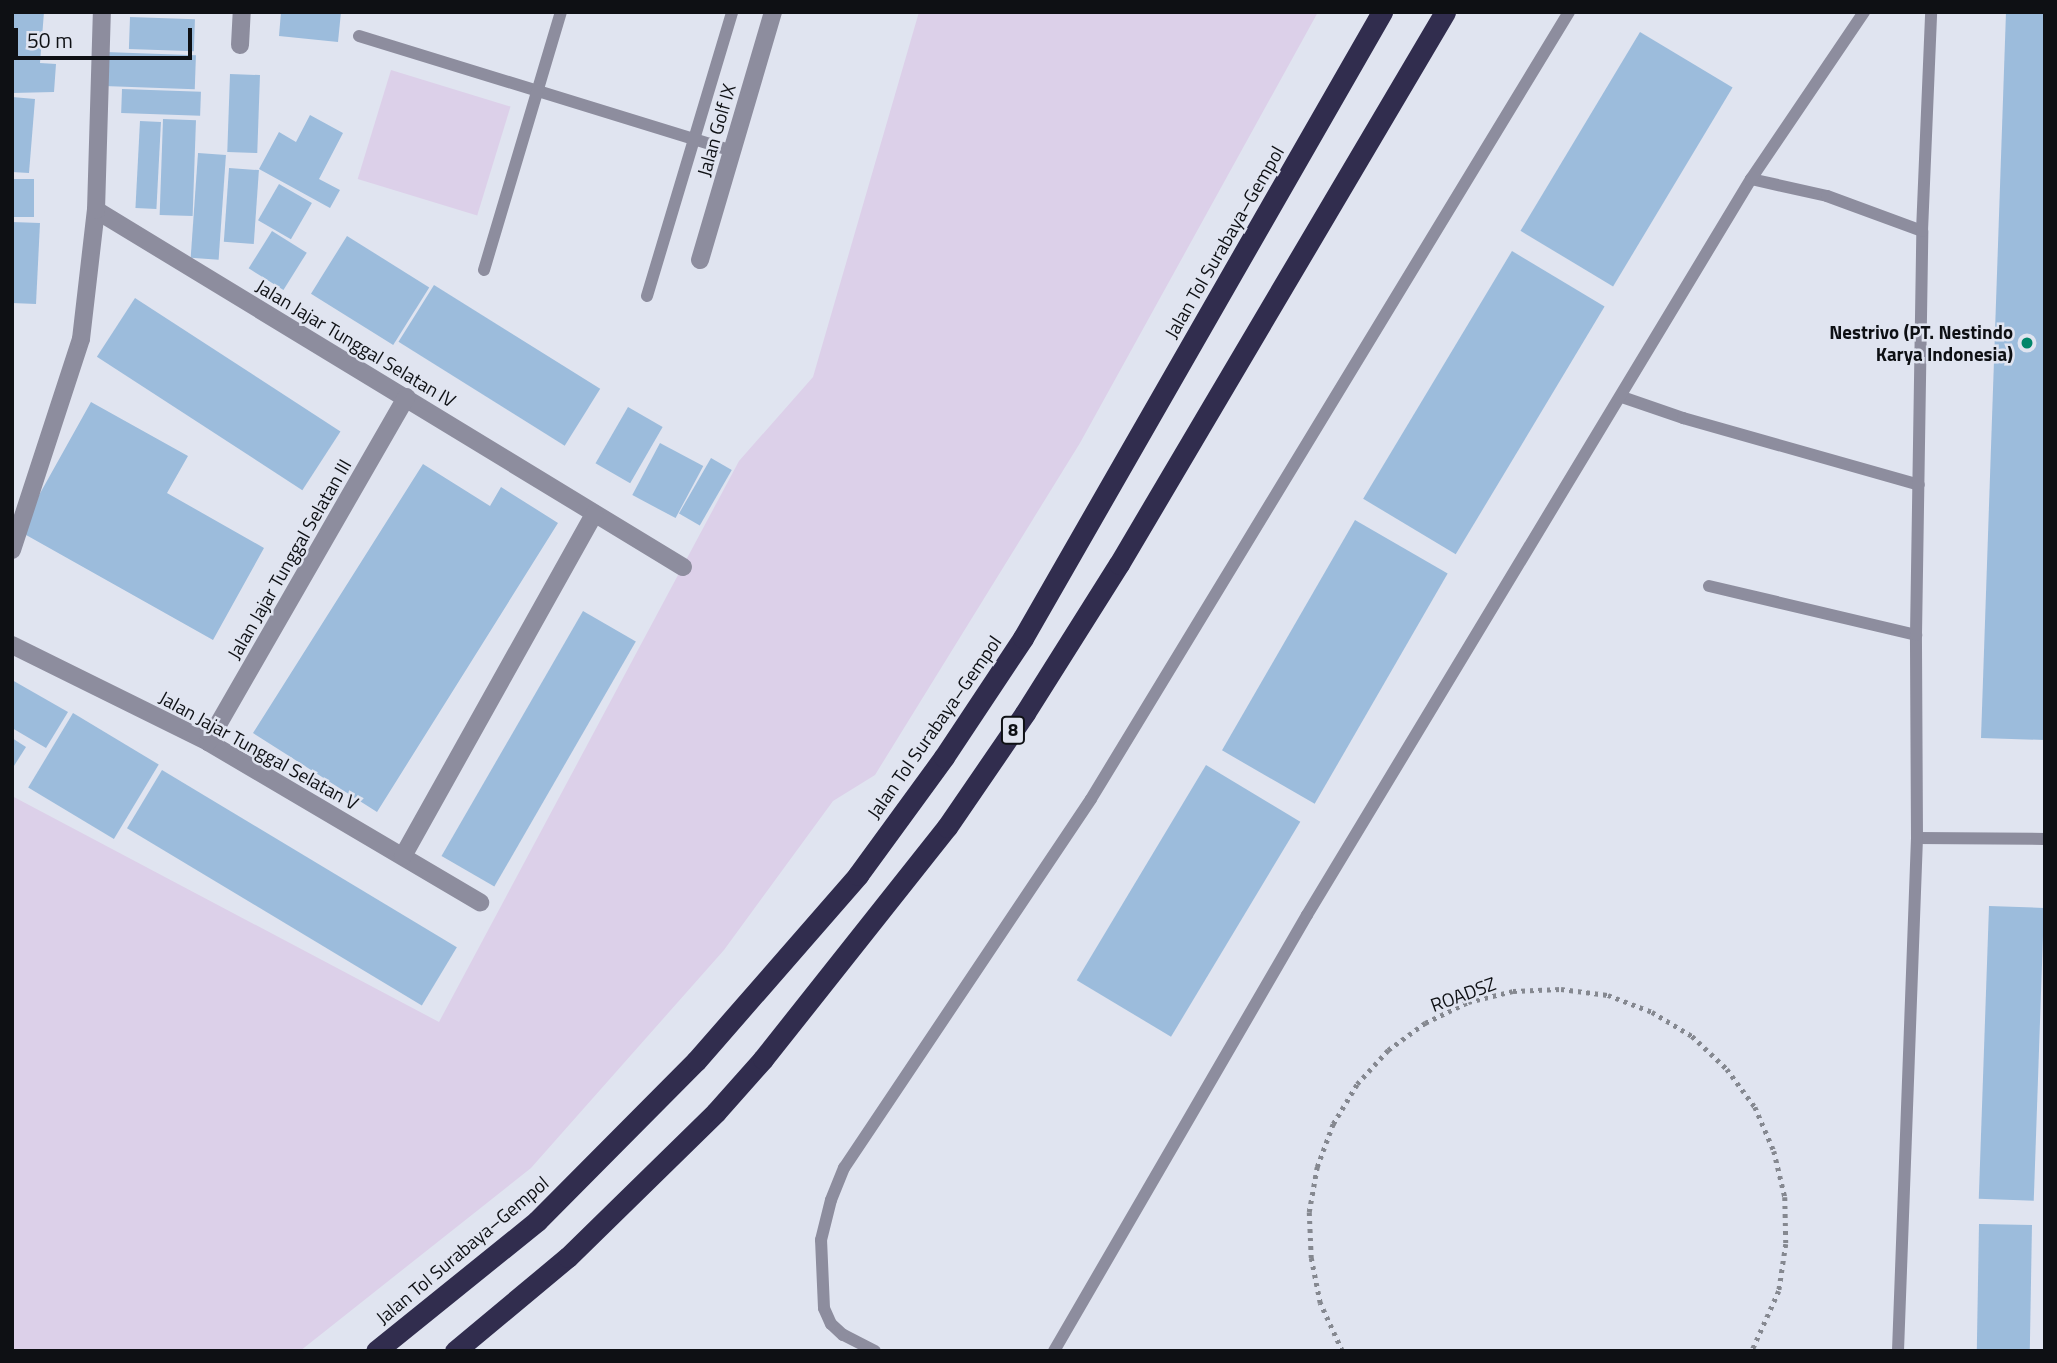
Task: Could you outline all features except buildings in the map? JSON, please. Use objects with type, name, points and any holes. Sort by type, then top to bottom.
[{"type":"highway","name":"Jalan Tol Surabaya–Gempol","points":[[376,1351],[537,1222],[696,1060],[778,970],[866,864],[944,757],[1023,639],[1382,12]]},
{"type":"highway","name":"8","points":[[455,1351],[568,1258],[716,1112],[763,1059],[947,827],[1025,713],[1119,564],[1446,12]]},
{"type":"street","points":[[12,550],[81,338],[96,210],[102,12]]},
{"type":"street","points":[[240,46],[242,12]]},
{"type":"street","name":"Jalan Golf IX","points":[[700,260],[773,12]]},
{"type":"street","name":"Jalan Jajar Tunggal Selatan IV","points":[[96,210],[683,567]]},
{"type":"street","name":"Jalan Jajar Tunggal Selatan III","points":[[208,742],[405,397]]},
{"type":"street","points":[[403,856],[594,514]]},
{"type":"street","name":"Jalan Jajar Tunggal Selatan V","points":[[12,645],[208,742],[480,902]]},
{"type":"lane","points":[[484,270],[561,12]]},
{"type":"lane","points":[[647,296],[732,12]]},
{"type":"lane","points":[[875,1351],[843,1335],[831,1324],[824,1308],[821,1240],[831,1199],[844,1168],[1091,799],[1569,12]]},
{"type":"lane","points":[[1054,1351],[1307,915],[1622,397],[1751,179],[1864,12]]},
{"type":"lane","points":[[1898,1351],[1917,838],[1916,635],[1922,230],[1931,12]]},
{"type":"lane","points":[[359,37],[732,151]]},
{"type":"lane","points":[[1751,179],[1827,196],[1922,230]]},
{"type":"lane","points":[[1622,397],[1683,418],[1919,485]]},
{"type":"lane","points":[[1709,586],[1916,635]]},
{"type":"lane","points":[[1917,838],[2045,839]]},
{"type":"path","name":"ROADSZ","points":[[1342,1351],[1320,1303],[1311,1258],[1310,1212],[1317,1167],[1333,1124],[1357,1084],[1380,1059],[1425,1023],[1468,1002],[1513,990],[1561,989],[1608,995],[1662,1018],[1692,1036],[1727,1069],[1755,1107],[1777,1162],[1785,1197],[1786,1244],[1779,1291],[1752,1351]]},
{"type":"shaded area","points":[[919,12],[1318,12],[1080,443],[875,775],[833,801],[724,950],[531,1168],[300,1351],[12,1351],[12,796],[439,1022],[739,461],[813,377]]},
{"type":"shaded area","points":[[391,70],[511,107],[477,216],[358,179]]},
{"type":"place","name":"Nestrivo (PT. Nestindo Karya Indonesia)","points":[[2027,343]]}]
